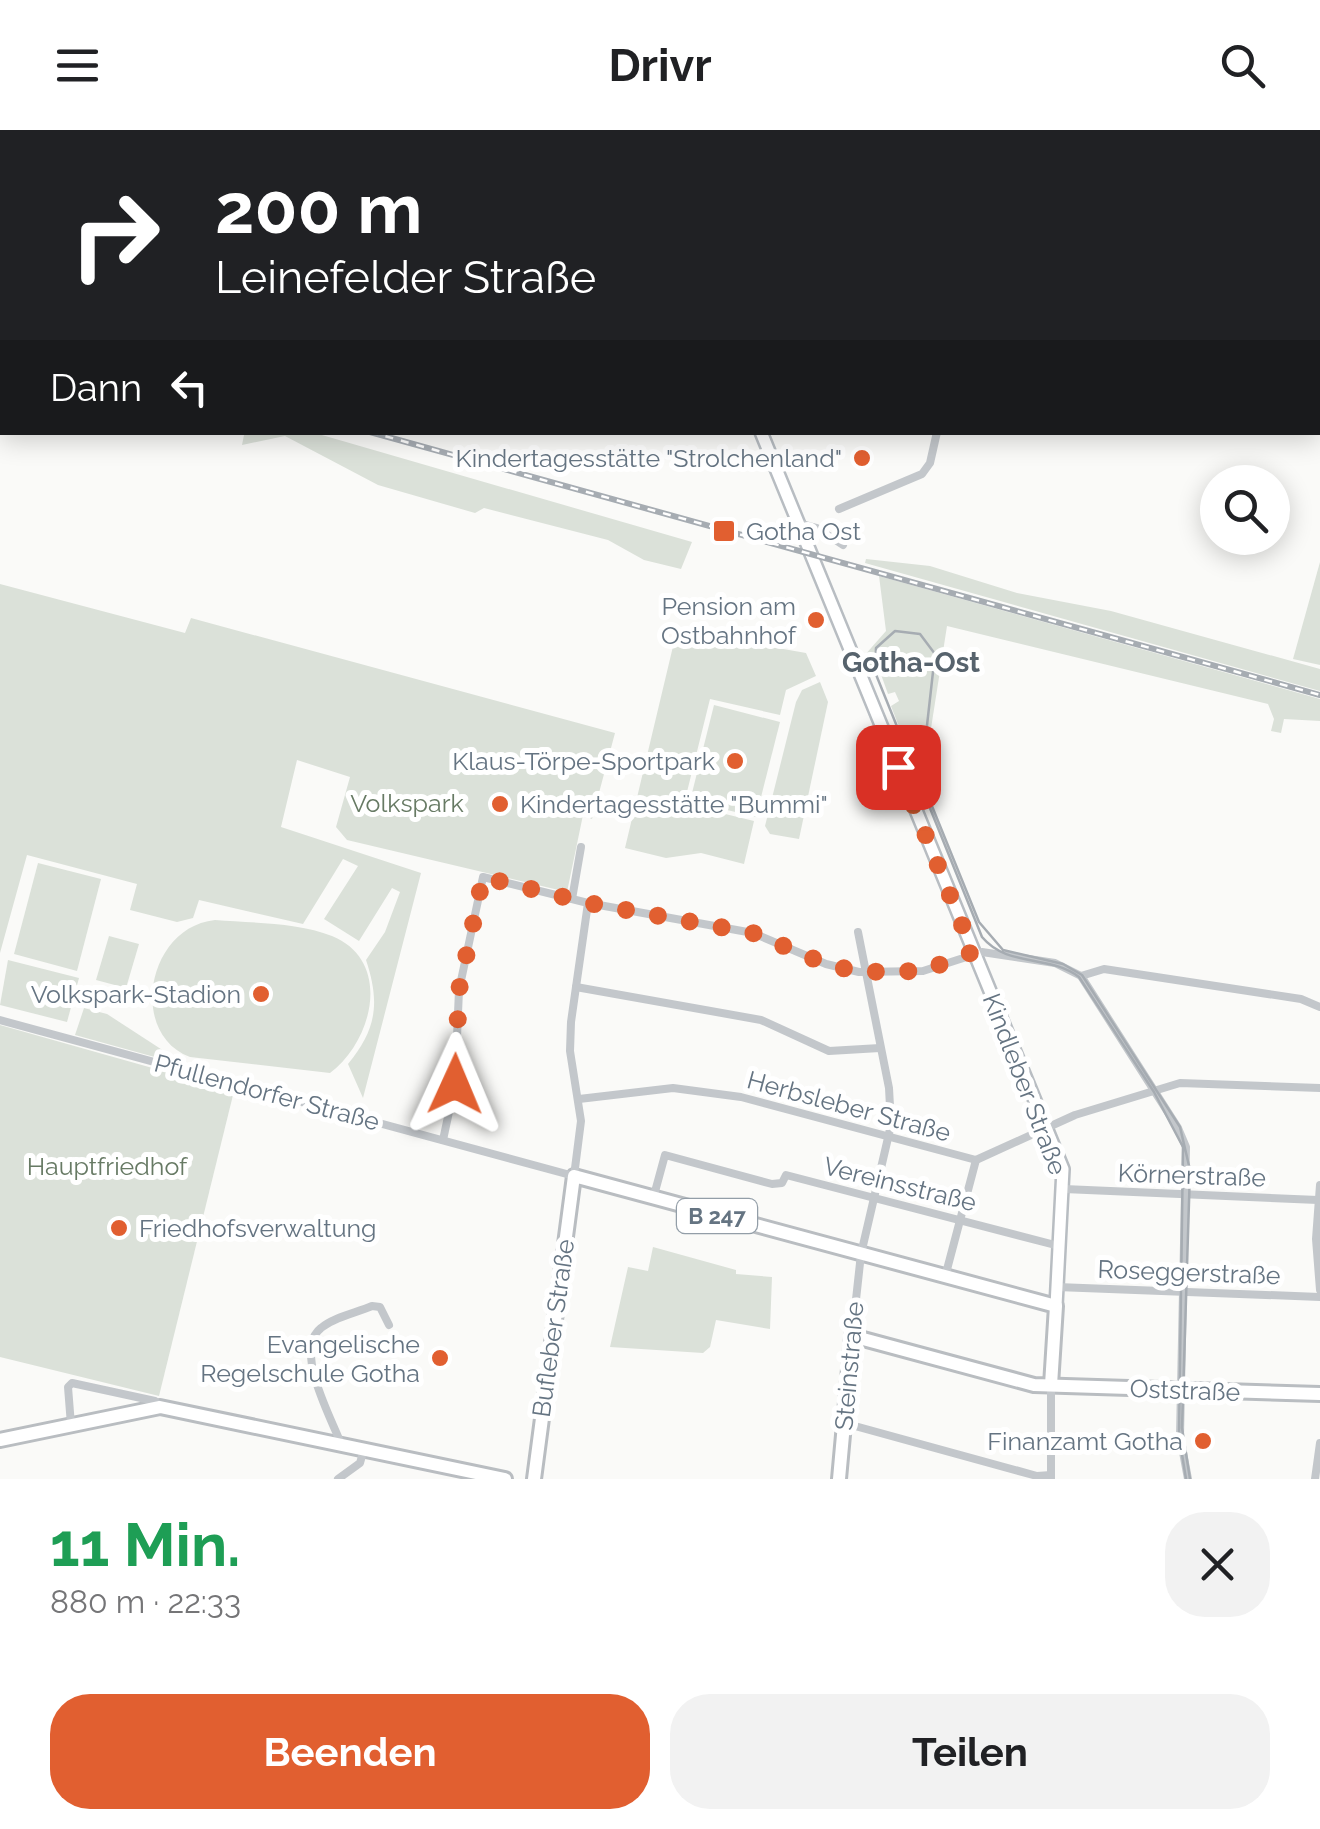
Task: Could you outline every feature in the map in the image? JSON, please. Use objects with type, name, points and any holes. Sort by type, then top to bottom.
[{"type":"main road","name":"Kindleber Straße","points":[[761,435],[1063,1169],[1051,1386]]},
{"type":"main road","name":"Pfullendorfer Straße","points":[[574,1176],[1056,1306]]},
{"type":"main road","name":"Bufleber Straße","points":[[534,1479],[574,1176]]},
{"type":"main road","name":"Oststraße","points":[[852,1336],[1051,1386],[1320,1394]]},
{"type":"main road","name":"Steinstraße","points":[[838,1479],[852,1336]]},
{"type":"main road","points":[[0,1440],[160,1407],[506,1479]]},
{"type":"street","points":[[839,509],[922,474],[930,463],[936,435]]},
{"type":"street","points":[[802,524],[818,528],[843,544]]},
{"type":"street","points":[[572,899],[580,847]]},
{"type":"street","points":[[443,1140],[455,1084],[459,990],[483,877],[588,903],[753,933],[826,964],[866,973],[923,971],[973,952],[1055,963],[1080,976],[1155,1091],[1186,1147],[1181,1444],[1188,1479]]},
{"type":"street","points":[[574,1176],[579,1098],[570,1052],[588,903]]},
{"type":"street","name":"Steinstraße","points":[[852,1336],[861,1254],[889,1136],[889,1088],[858,932]]},
{"type":"street","points":[[1080,976],[1104,969],[1300,998],[1320,996]]},
{"type":"street","points":[[576,987],[761,1020],[830,1051],[880,1048]]},
{"type":"street","points":[[1300,998],[1320,1007]]},
{"type":"street","name":"Pfullendorfer Straße","points":[[0,1020],[574,1176]]},
{"type":"street","name":"Herbsleber Straße","points":[[579,1098],[680,1088],[741,1098],[976,1160],[1109,1103],[1155,1091],[1205,1081],[1320,1088]]},
{"type":"street","name":"Vereinsstraße","points":[[652,1199],[665,1155],[772,1184],[782,1183],[786,1175],[1059,1246]]},
{"type":"street","points":[[945,1277],[976,1160]]},
{"type":"street","points":[[1320,1185],[1320,1293]]},
{"type":"street","name":"Körnerstraße","points":[[1064,1189],[1318,1200]]},
{"type":"street","name":"Roseggerstraße","points":[[1057,1286],[1320,1293]]},
{"type":"street","points":[[341,1444],[310,1363],[312,1341],[323,1326],[372,1306],[380,1307],[389,1325]]},
{"type":"street","points":[[72,1425],[68,1402],[72,1383],[154,1401],[160,1407]]},
{"type":"street","name":"Kindleber Straße","points":[[1051,1386],[1051,1477]]},
{"type":"street","points":[[844,1422],[1051,1477]]},
{"type":"street","points":[[1315,1479],[1320,1443]]},
{"type":"street","points":[[338,1479],[360,1463],[364,1449]]},
{"type":"green space","points":[[244,435],[322,435],[692,542],[681,569],[644,560],[608,540],[484,508],[475,513],[378,485],[285,436],[242,445]]},
{"type":"green space","points":[[866,559],[930,566],[1017,593],[1111,611],[1320,669],[1320,691],[865,563]]},
{"type":"green space","points":[[1320,562],[1320,665],[1293,659]]},
{"type":"green space","points":[[879,576],[1320,699],[1320,721],[1284,719],[1281,733],[1271,731],[1274,719],[1268,704],[947,626],[925,767],[914,765],[891,706],[899,701],[895,692],[888,694],[879,669],[870,671],[864,656],[886,631]]},
{"type":"green space","name":"Volkspark","points":[[0,584],[185,633],[191,618],[615,733],[592,819],[583,815],[567,892],[347,840],[336,827],[350,777],[297,760],[281,827],[421,873],[363,1098],[348,1064],[365,1039],[373,1015],[373,989],[366,960],[385,932],[400,892],[392,888],[359,941],[324,919],[358,866],[343,859],[303,924],[199,900],[193,918],[177,922],[130,910],[137,884],[27,855],[0,953]]},
{"type":"green space","points":[[715,637],[806,653],[816,676],[786,690],[780,715],[710,699],[684,804],[754,821],[744,864],[701,853],[666,858],[625,848],[675,638],[708,644]]},
{"type":"green space","points":[[820,682],[828,702],[799,839],[770,834],[765,826],[796,702],[802,690]]},
{"type":"green space","name":"Klaus-Törpe-Sportpark","points":[[714,705],[780,722],[756,817],[690,801]]},
{"type":"green space","points":[[38,863],[101,879],[77,971],[14,954]]},
{"type":"green space","name":"Volkspark-Stadion","points":[[215,920],[319,931],[351,948],[363,963],[370,982],[366,1022],[345,1059],[330,1073],[190,1057],[170,1045],[158,1027],[153,1005],[154,982],[161,960],[174,941],[192,927]]},
{"type":"green space","points":[[109,936],[139,944],[126,988],[96,980]]},
{"type":"green space","points":[[8,960],[79,978],[67,1022],[0,1005]]},
{"type":"green space","points":[[84,1008],[107,1014],[187,1066],[75,1035]]},
{"type":"green space","name":"Hauptfriedhof","points":[[0,1025],[234,1091],[159,1396],[0,1357]]},
{"type":"green space","points":[[653,1247],[736,1270],[736,1274],[772,1277],[770,1329],[716,1320],[710,1347],[703,1353],[610,1347],[628,1267],[648,1271]]},
{"type":"tram line","points":[[1186,1479],[1179,1436],[1183,1147],[1154,1092],[1079,977],[1055,965],[1004,953],[982,937],[875,672],[876,648],[895,631],[920,634],[935,654],[921,779],[979,922],[1003,950],[1063,964],[1082,975],[1180,1127],[1190,1170],[1182,1428],[1190,1479]]},
{"type":"railway","points":[[381,435],[1320,695]]},
{"type":"place","name":"Kindertagesstätte \"Strolchenland\"","points":[[862,458]]},
{"type":"place","name":"Gotha Ost","points":[[724,531]]},
{"type":"place","name":"Pension am Ostbahnhof","points":[[816,620]]},
{"type":"place","name":"Klaus-Törpe-Sportpark","points":[[735,761]]},
{"type":"place","name":"Kindertagesstätte \"Bummi\"","points":[[500,804]]},
{"type":"place","name":"Volkspark-Stadion","points":[[261,994]]},
{"type":"place","name":"Friedhofsverwaltung","points":[[119,1228]]},
{"type":"place","name":"Evangelische Regelschule Gotha","points":[[440,1358]]},
{"type":"place","name":"Finanzamt Gotha","points":[[1203,1441]]},
{"type":"district","name":"Gotha-Ost","points":[[911,662]]},
{"type":"route","points":[[455,1084],[459,990],[483,877],[588,903],[753,933],[843,970],[880,974],[923,971],[973,952],[898,767]]}]
